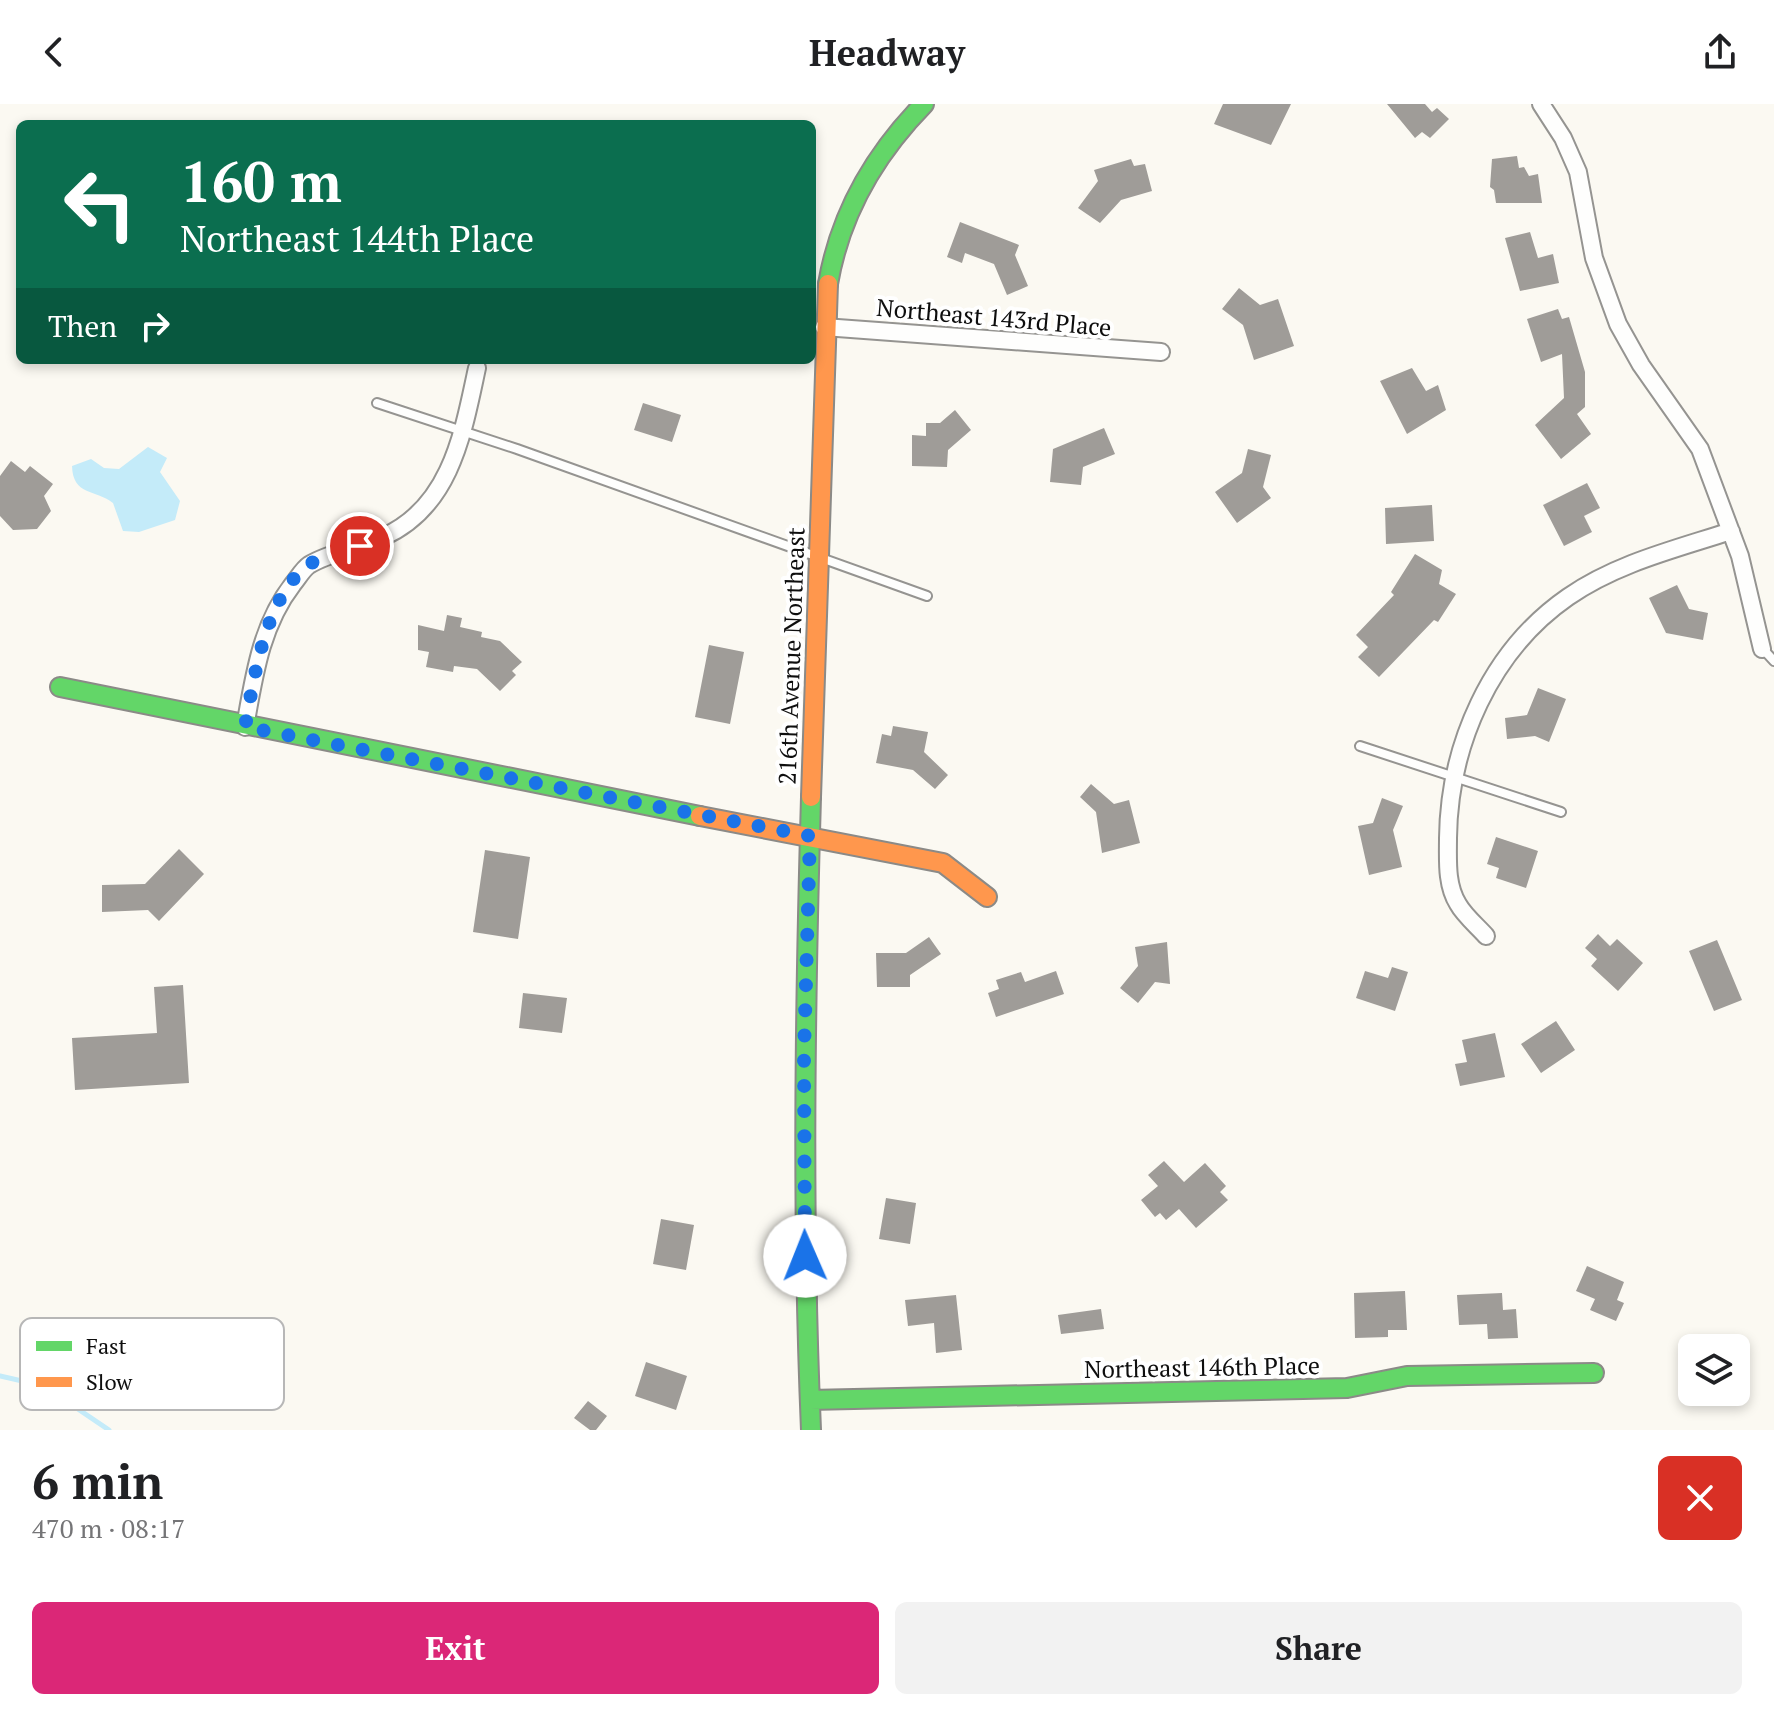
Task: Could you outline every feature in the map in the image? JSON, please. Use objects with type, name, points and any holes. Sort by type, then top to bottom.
[{"type":"street","name":"216th Avenue Northeast","points":[[811,1430],[803,1132],[824,327],[828,277],[853,199],[885,147],[924,104]]},
{"type":"street","points":[[1541,104],[1563,138],[1578,172],[1594,258],[1618,324],[1641,365],[1700,449],[1731,531],[1768,655]]},
{"type":"street","name":"Northeast 143rd Place","points":[[824,327],[1161,352]]},
{"type":"street","points":[[245,727],[257,660],[277,605],[307,566],[386,536],[422,511],[449,474],[464,430],[477,368]]},
{"type":"street","points":[[1486,936],[1457,904],[1447,873],[1448,806],[1467,726],[1508,654],[1567,598],[1620,567],[1731,531]]},
{"type":"street","points":[[60,687],[245,727],[943,863],[987,897]]},
{"type":"street","name":"Northeast 146th Place","points":[[810,1400],[1347,1388],[1407,1376],[1594,1373]]},
{"type":"lane","points":[[377,403],[464,430],[927,596]]},
{"type":"lane","points":[[1360,746],[1561,812]]},
{"type":"water","points":[[148,447],[167,458],[160,472],[180,501],[175,520],[139,532],[123,531],[113,503],[81,487],[73,476],[72,466],[91,459],[104,468],[119,469]]},
{"type":"building","points":[[1223,104],[1291,104],[1271,145],[1214,124]]},
{"type":"building","points":[[1387,104],[1425,104],[1432,112],[1437,108],[1449,119],[1430,138],[1422,132],[1415,138]]},
{"type":"building","points":[[1517,156],[1519,168],[1524,167],[1529,176],[1538,174],[1542,203],[1496,203],[1494,190],[1490,187],[1492,159]]},
{"type":"building","points":[[1131,159],[1134,166],[1145,164],[1152,191],[1121,200],[1100,223],[1078,208],[1098,181],[1094,170]]},
{"type":"building","points":[[960,222],[1019,245],[1015,255],[1028,286],[1007,295],[994,264],[965,253],[962,263],[947,257]]},
{"type":"building","points":[[1530,232],[1538,258],[1553,254],[1559,283],[1520,291],[1505,238]]},
{"type":"building","points":[[1239,288],[1260,305],[1278,299],[1294,346],[1254,360],[1243,325],[1222,309]]},
{"type":"building","points":[[1558,309],[1562,319],[1569,317],[1585,372],[1585,407],[1577,414],[1591,434],[1561,459],[1535,425],[1564,398],[1562,354],[1541,362],[1527,319]]},
{"type":"building","points":[[1412,368],[1426,391],[1438,385],[1446,410],[1407,434],[1380,381]]},
{"type":"building","points":[[643,403],[681,415],[672,442],[634,430]]},
{"type":"building","points":[[955,410],[971,430],[948,450],[947,467],[912,466],[912,435],[926,436],[926,423],[940,423]]},
{"type":"building","points":[[1104,428],[1115,454],[1083,467],[1081,485],[1050,482],[1053,449]]},
{"type":"building","points":[[1248,449],[1271,455],[1263,487],[1271,498],[1237,523],[1215,492],[1242,473]]},
{"type":"building","points":[[11,461],[25,472],[30,466],[53,484],[44,496],[51,511],[37,529],[13,530],[0,516],[0,476]]},
{"type":"building","points":[[1587,483],[1600,508],[1584,516],[1592,532],[1564,546],[1543,505]]},
{"type":"building","points":[[1432,505],[1434,541],[1386,544],[1385,508]]},
{"type":"building","points":[[1415,554],[1442,570],[1439,584],[1456,594],[1438,622],[1434,620],[1379,677],[1358,657],[1368,647],[1356,635],[1394,595],[1391,592]]},
{"type":"building","points":[[1677,585],[1689,609],[1708,613],[1703,640],[1666,633],[1649,598]]},
{"type":"building","points":[[447,615],[462,618],[460,627],[482,632],[481,637],[500,641],[522,662],[512,671],[516,675],[500,691],[477,669],[454,666],[453,672],[426,667],[429,652],[418,650],[418,625],[444,631]]},
{"type":"building","points":[[709,645],[744,652],[730,724],[695,717]]},
{"type":"building","points":[[1538,688],[1566,699],[1549,742],[1535,736],[1507,739],[1505,718],[1527,715]]},
{"type":"building","points":[[893,726],[928,732],[924,752],[948,775],[935,789],[913,770],[876,763],[882,734],[891,736]]},
{"type":"building","points":[[1091,784],[1114,804],[1129,800],[1140,843],[1102,853],[1096,812],[1080,797]]},
{"type":"building","points":[[1382,798],[1403,806],[1393,830],[1402,867],[1369,875],[1358,826],[1373,823]]},
{"type":"building","points":[[1496,837],[1538,851],[1526,888],[1496,878],[1499,868],[1487,864]]},
{"type":"building","points":[[179,849],[204,874],[159,921],[148,910],[102,912],[102,885],[145,884]]},
{"type":"building","points":[[485,850],[530,857],[518,939],[473,932]]},
{"type":"building","points":[[1598,934],[1610,946],[1617,939],[1643,963],[1618,991],[1591,966],[1597,959],[1585,948]]},
{"type":"building","points":[[929,937],[941,954],[910,975],[910,987],[877,987],[876,953],[906,953]]},
{"type":"building","points":[[1717,940],[1742,1000],[1714,1011],[1689,951]]},
{"type":"building","points":[[1167,942],[1170,984],[1155,982],[1138,1003],[1120,988],[1138,966],[1135,947]]},
{"type":"building","points":[[1392,967],[1408,972],[1395,1011],[1356,998],[1365,971],[1388,978]]},
{"type":"building","points":[[1056,971],[1064,994],[996,1017],[988,993],[999,989],[996,980],[1021,972],[1025,982]]},
{"type":"building","points":[[183,985],[189,1083],[75,1090],[72,1038],[157,1033],[154,987]]},
{"type":"building","points":[[523,993],[567,998],[562,1033],[519,1028]]},
{"type":"building","points":[[1556,1021],[1575,1050],[1541,1073],[1521,1044]]},
{"type":"building","points":[[1495,1033],[1505,1077],[1460,1086],[1455,1064],[1467,1062],[1462,1040]]},
{"type":"building","points":[[1164,1161],[1184,1182],[1205,1163],[1226,1186],[1220,1192],[1228,1200],[1196,1228],[1179,1209],[1166,1220],[1160,1213],[1155,1217],[1141,1200],[1158,1186],[1148,1175]]},
{"type":"building","points":[[886,1198],[916,1203],[910,1244],[879,1239]]},
{"type":"building","points":[[661,1219],[694,1225],[686,1270],[653,1264]]},
{"type":"building","points":[[1587,1266],[1624,1282],[1617,1300],[1624,1303],[1616,1321],[1590,1310],[1595,1299],[1576,1291]]},
{"type":"building","points":[[1405,1291],[1407,1330],[1388,1330],[1388,1337],[1355,1338],[1354,1293]]},
{"type":"building","points":[[1502,1293],[1503,1310],[1516,1309],[1518,1338],[1488,1339],[1487,1324],[1459,1325],[1457,1295]]},
{"type":"building","points":[[956,1295],[962,1350],[936,1353],[934,1323],[908,1326],[905,1300]]},
{"type":"building","points":[[1101,1309],[1104,1329],[1061,1334],[1058,1315]]},
{"type":"building","points":[[646,1362],[687,1376],[676,1410],[635,1396]]},
{"type":"building","points":[[588,1401],[607,1416],[596,1430],[590,1430],[574,1418]]},
{"type":"waterway","points":[[0,1376],[20,1381]]},
{"type":"waterway","points":[[79,1410],[109,1430]]},
{"type":"traffic: fast","points":[[828,284],[841,234],[862,187],[890,144],[924,104]]},
{"type":"traffic: fast","points":[[60,687],[700,816]]},
{"type":"traffic: fast","points":[[811,797],[805,1114],[811,1430]]},
{"type":"traffic: fast","points":[[810,1400],[1347,1388],[1407,1376],[1594,1373]]},
{"type":"traffic: slow","points":[[811,797],[828,284]]},
{"type":"traffic: slow","points":[[700,816],[943,863],[987,897]]},
{"type":"route","points":[[360,546],[307,566],[277,605],[257,660],[245,727],[810,836],[803,1132],[805,1256]]}]
